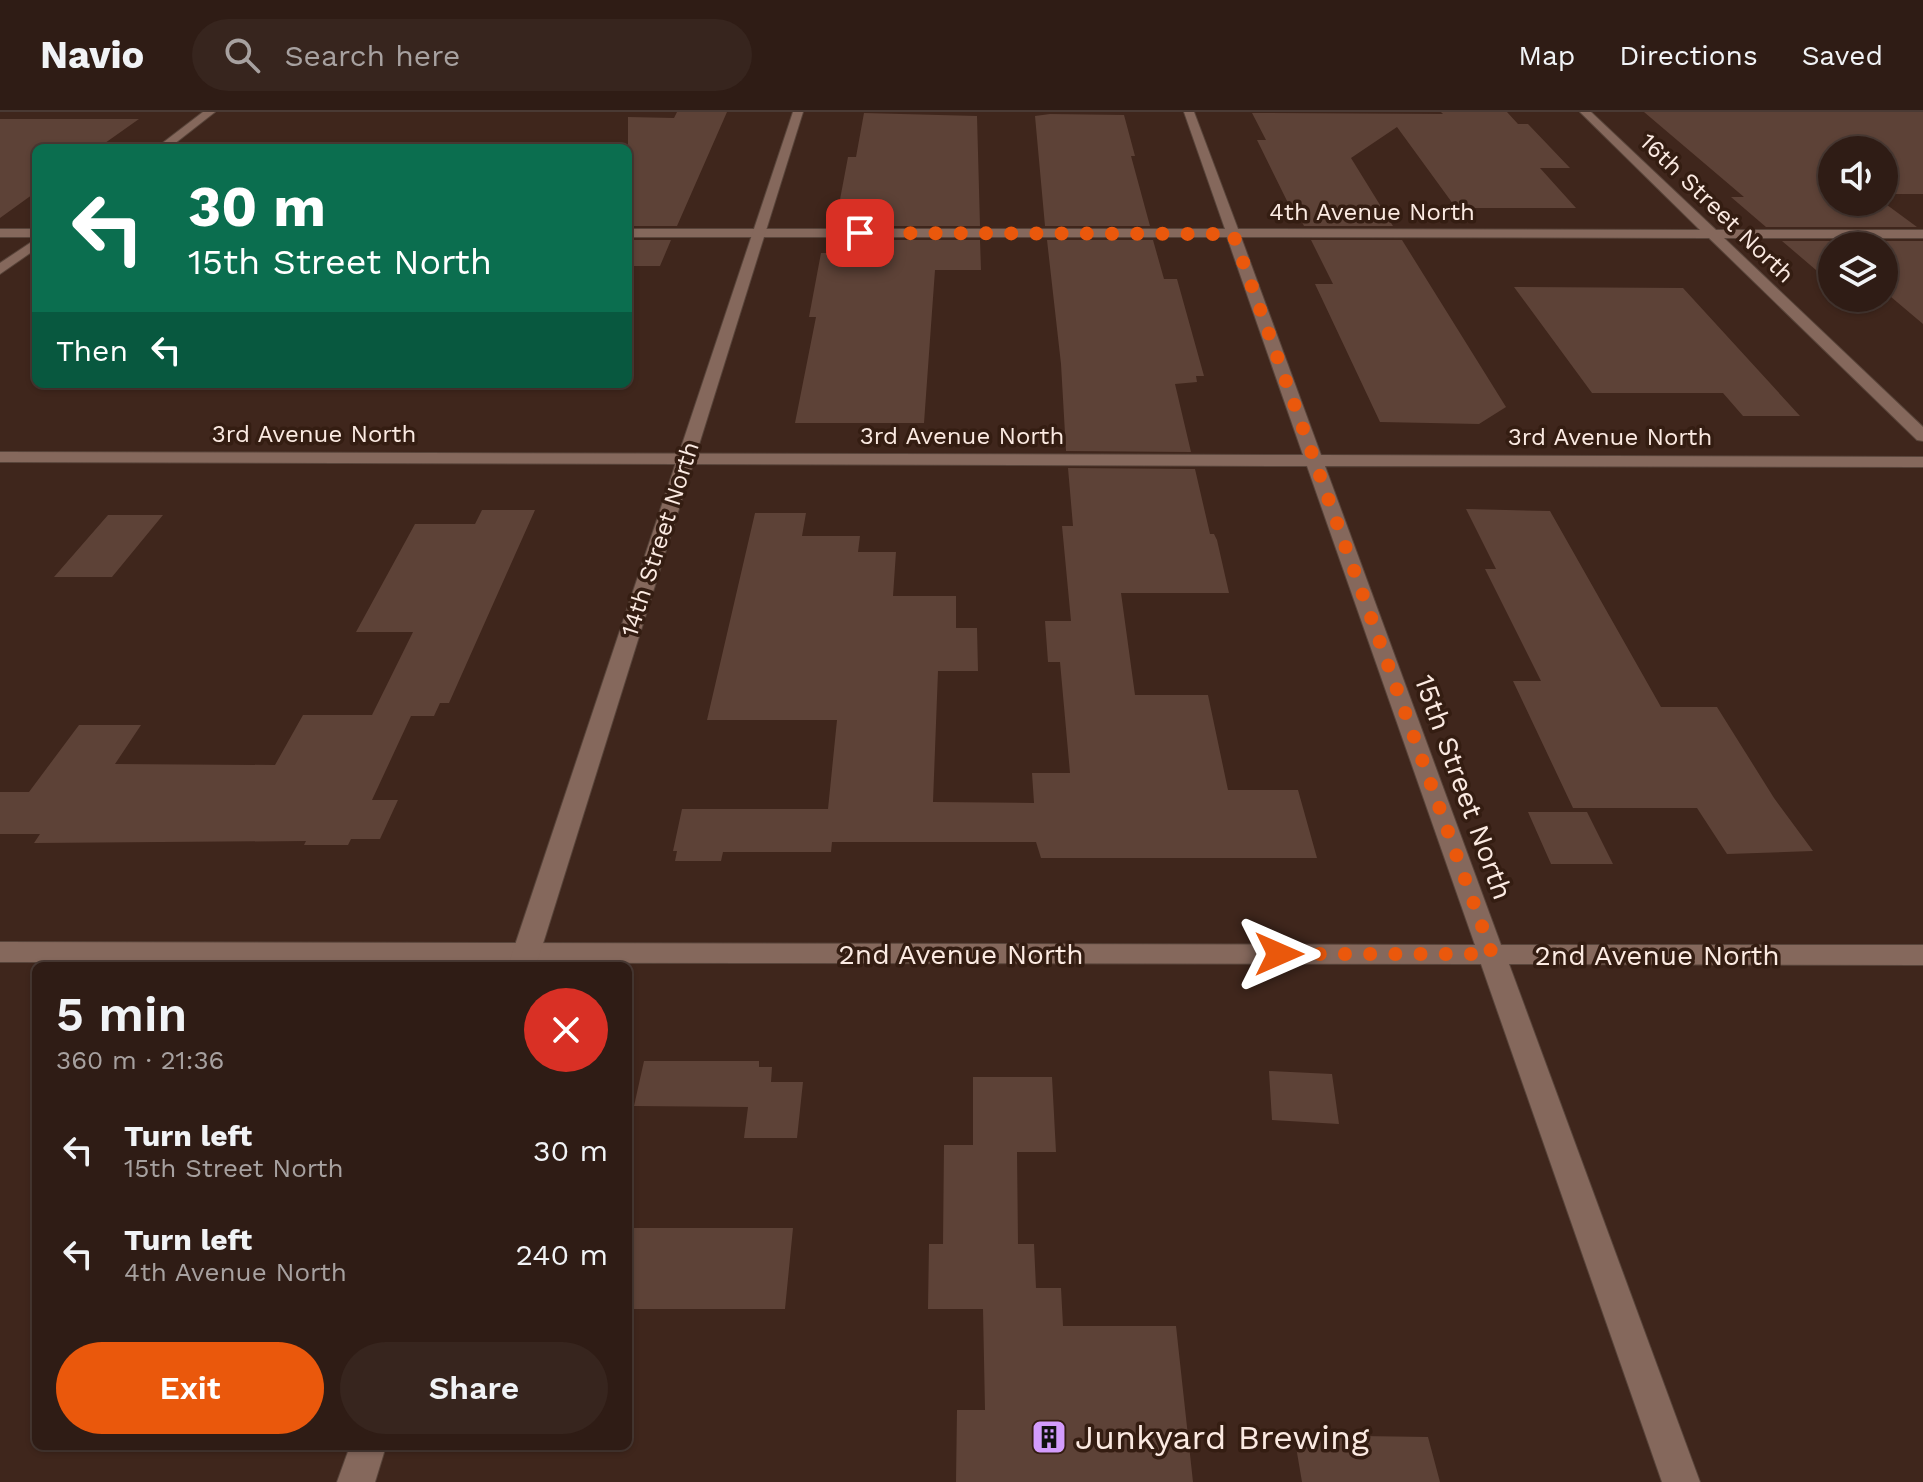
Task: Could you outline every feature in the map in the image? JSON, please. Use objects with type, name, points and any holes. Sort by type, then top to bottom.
[{"type":"street","points":[[167,144],[210,112]]},
{"type":"street","name":"14th Street North","points":[[524,959],[798,112]]},
{"type":"street","name":"15th Street North","points":[[1189,112],[1681,1482]]},
{"type":"street","name":"16th Street North","points":[[1585,112],[1923,436]]},
{"type":"street","points":[[0,233],[32,233]]},
{"type":"street","name":"4th Avenue North","points":[[632,233],[1923,234]]},
{"type":"street","points":[[0,270],[32,246]]},
{"type":"street","name":"3rd Avenue North","points":[[0,457],[1923,462]]},
{"type":"street","name":"2nd Avenue North","points":[[0,952],[524,959],[1923,955]]},
{"type":"street","points":[[356,1482],[367,1450]]},
{"type":"building","points":[[677,112],[727,112],[677,226],[632,226],[632,144],[628,144],[628,117],[674,118]]},
{"type":"building","points":[[1441,112],[1507,112],[1518,124],[1528,124],[1570,168],[1540,168],[1576,208],[1456,208],[1397,127],[1351,158],[1393,226],[1304,226],[1294,207],[1290,207],[1257,140],[1266,140],[1252,113],[1443,114]]},
{"type":"building","points":[[1644,112],[1923,112],[1923,194],[1898,194],[1898,136],[1818,136],[1818,216],[1898,216],[1898,213],[1917,227],[1766,227],[1731,197],[1744,197]]},
{"type":"building","points":[[864,113],[977,116],[980,226],[835,226],[848,157],[856,157]]},
{"type":"building","points":[[1124,115],[1135,156],[1131,156],[1150,226],[1045,226],[1035,116]]},
{"type":"building","points":[[0,119],[139,119],[104,144],[32,144],[32,195],[0,218]]},
{"type":"building","points":[[632,240],[671,240],[660,266],[632,266]]},
{"type":"building","points":[[832,240],[980,240],[981,270],[935,270],[924,423],[795,423],[816,317],[809,317],[821,253],[830,253]]},
{"type":"building","points":[[1047,240],[1153,240],[1164,279],[1177,279],[1204,376],[1196,376],[1197,382],[1175,384],[1191,452],[1066,451],[1061,364]]},
{"type":"building","points":[[1311,240],[1402,240],[1506,407],[1479,424],[1380,422],[1315,284],[1333,284]]},
{"type":"building","points":[[1782,241],[1818,241],[1818,272]]},
{"type":"building","points":[[1898,241],[1923,241],[1923,324],[1898,303]]},
{"type":"building","points":[[1514,287],[1683,288],[1800,416],[1743,416],[1723,393],[1592,393]]},
{"type":"building","points":[[1068,468],[1195,469],[1210,534],[1214,534],[1217,540],[1229,593],[1121,593],[1135,695],[1208,695],[1228,790],[1298,790],[1317,858],[1041,858],[1036,842],[832,842],[831,852],[723,852],[721,861],[675,861],[677,851],[673,851],[682,809],[828,809],[837,720],[707,720],[755,513],[806,513],[802,536],[860,536],[858,552],[896,552],[893,596],[956,596],[956,628],[977,628],[978,671],[938,671],[933,802],[1034,803],[1032,773],[1070,773],[1060,662],[1048,662],[1045,621],[1071,621],[1062,526],[1073,526]]},
{"type":"building","points":[[1466,509],[1550,511],[1661,707],[1717,707],[1774,798],[1813,851],[1727,854],[1697,808],[1573,808],[1513,681],[1541,681],[1485,569],[1496,569]]},
{"type":"building","points":[[482,510],[535,510],[449,703],[440,703],[434,716],[411,716],[372,800],[398,800],[380,839],[351,839],[348,845],[304,845],[306,841],[34,843],[40,834],[0,834],[0,792],[29,792],[79,725],[141,725],[115,764],[275,765],[303,715],[372,715],[413,632],[356,632],[415,524],[475,524]]},
{"type":"building","points":[[108,515],[163,515],[112,577],[54,577]]},
{"type":"building","points":[[1528,812],[1587,812],[1613,864],[1551,864]]},
{"type":"building","points":[[644,1061],[759,1061],[759,1067],[772,1067],[771,1082],[803,1082],[797,1138],[744,1138],[748,1107],[634,1106]]},
{"type":"building","points":[[1269,1071],[1332,1074],[1339,1124],[1272,1120]]},
{"type":"building","points":[[973,1077],[1052,1077],[1056,1152],[1017,1152],[1018,1244],[1034,1244],[1036,1288],[1061,1288],[1063,1326],[1176,1326],[1193,1482],[956,1482],[957,1410],[985,1410],[983,1309],[928,1309],[929,1244],[943,1244],[944,1145],[973,1145]]},
{"type":"building","points":[[632,1228],[793,1228],[785,1309],[632,1309]]},
{"type":"building","points":[[1294,1435],[1428,1437],[1440,1482],[1302,1482]]},
{"type":"place","name":"Junkyard Brewing","points":[[1049,1437]]},
{"type":"route","points":[[860,233],[1233,234],[1492,954],[1279,954]]}]
